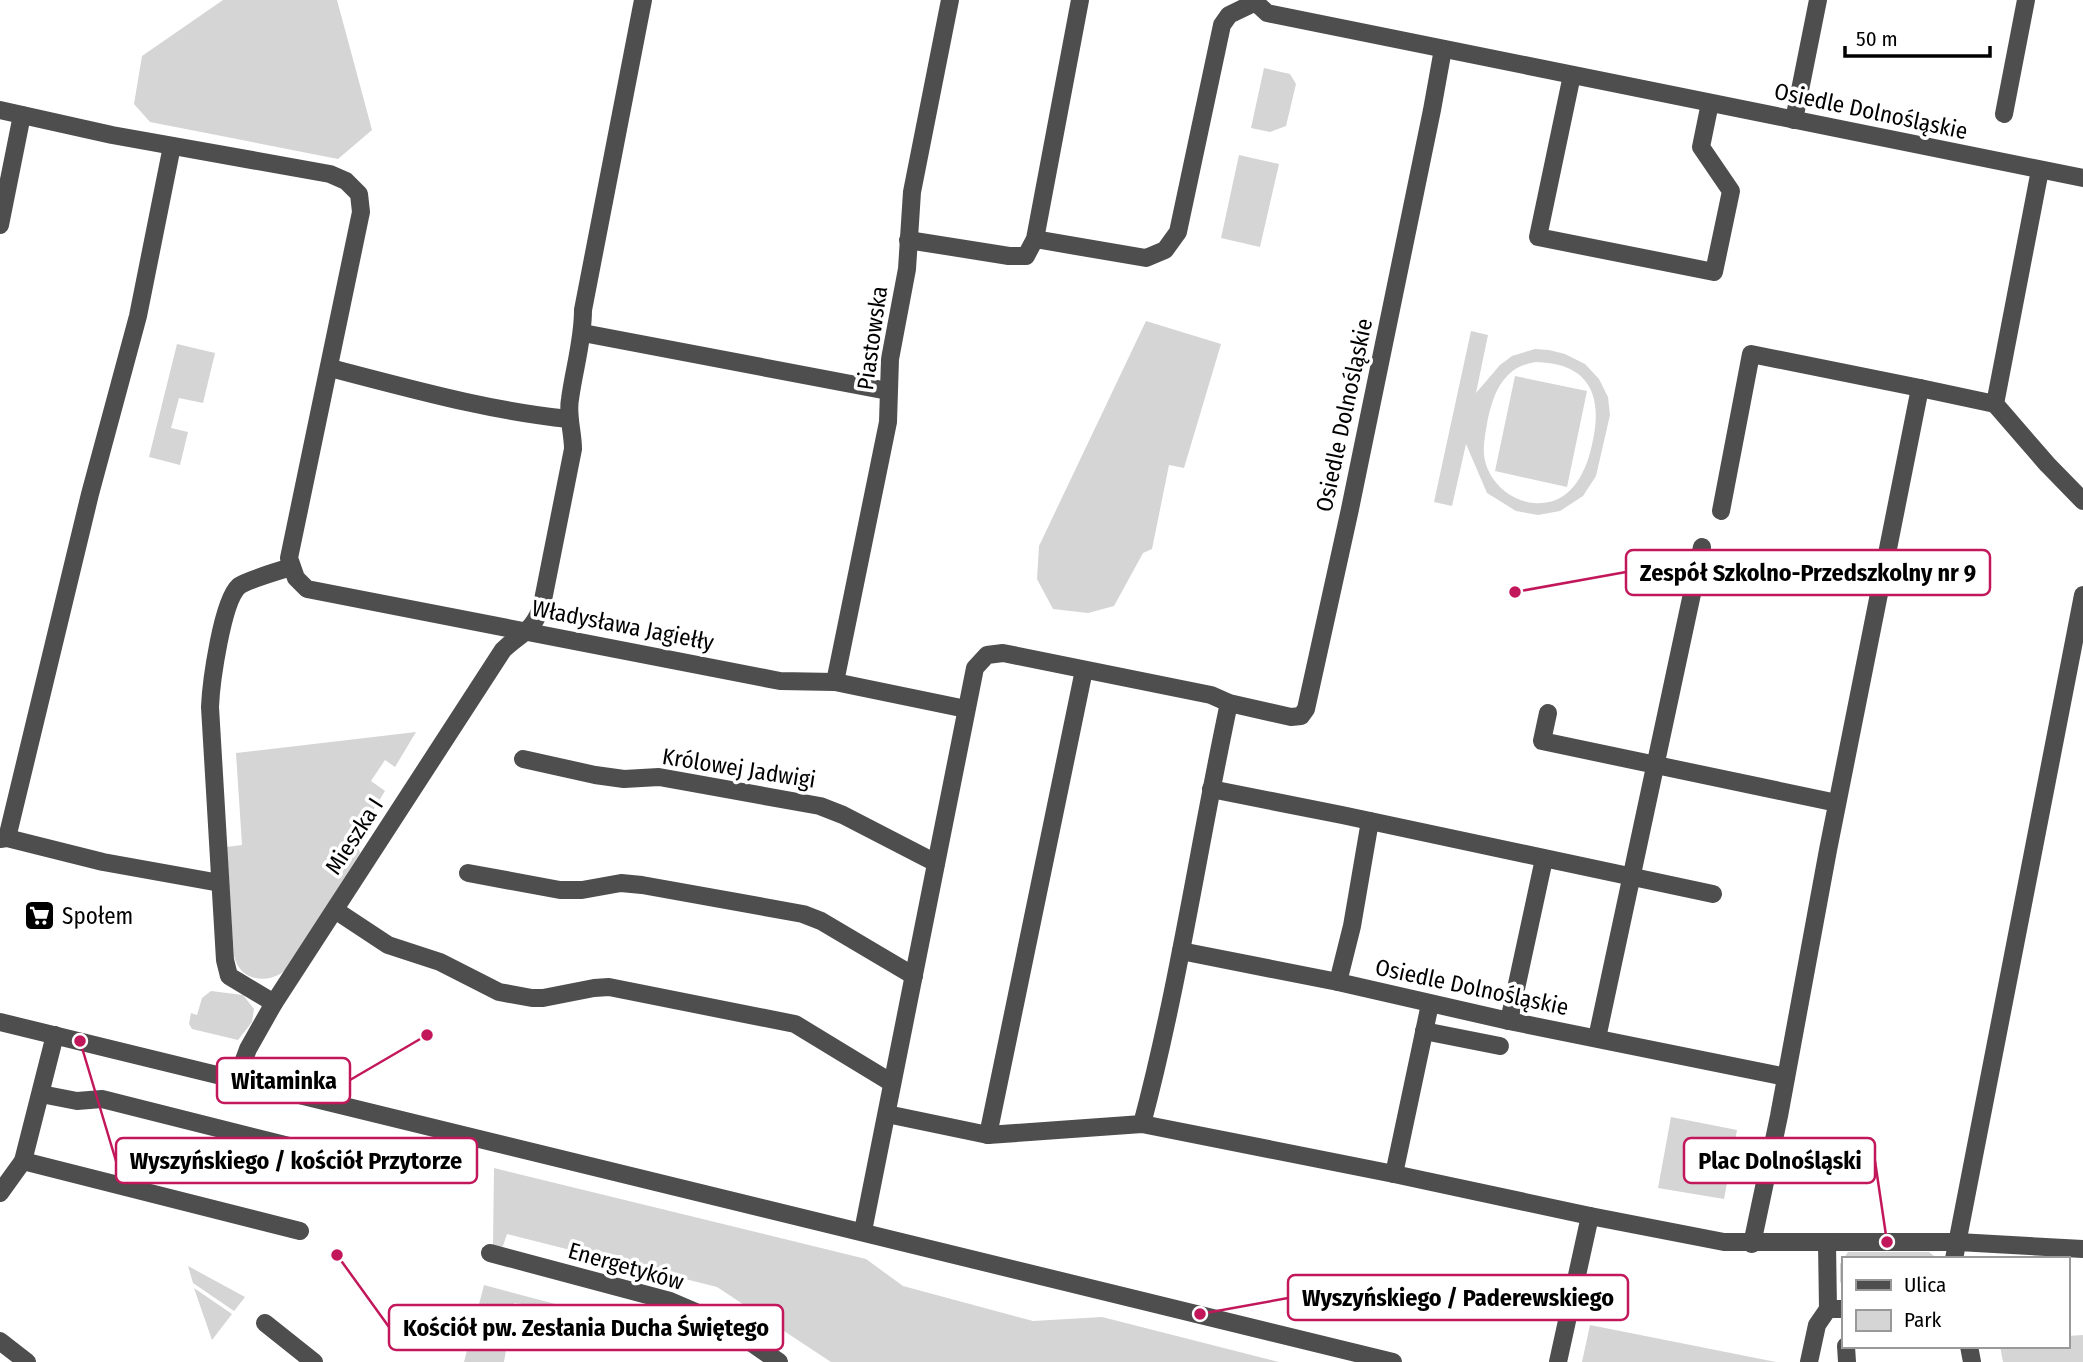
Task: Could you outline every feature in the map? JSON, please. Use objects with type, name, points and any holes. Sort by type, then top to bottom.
[{"type":"street","points":[[527,632],[537,620],[542,605],[573,449],[569,400],[583,334],[583,310],[643,0]]},
{"type":"street","name":"Piastowska","points":[[835,682],[888,422],[890,359],[907,270],[912,192],[950,0]]},
{"type":"street","points":[[908,240],[1009,256],[1026,256],[1035,239],[1080,0]]},
{"type":"street","points":[[1794,120],[1818,0]]},
{"type":"street","points":[[2004,114],[2026,0]]},
{"type":"street","name":"Osiedle Dolnośląskie","points":[[1035,239],[1146,258],[1165,250],[1178,232],[1222,25],[1229,15],[1253,2],[1267,13],[2083,178]]},
{"type":"street","name":"Osiedle Dolnośląskie","points":[[966,709],[975,668],[987,655],[1003,653],[1211,695],[1229,703],[1291,717],[1301,716],[1306,709],[1350,509],[1443,49]]},
{"type":"street","points":[[1572,75],[1538,237],[1714,272],[1731,191],[1701,147],[1710,103]]},
{"type":"street","points":[[0,110],[172,146],[330,174],[346,181],[359,194],[361,212],[290,562],[241,585],[230,597],[212,679],[210,707],[222,939],[229,976],[274,1003]]},
{"type":"street","points":[[0,225],[22,115]]},
{"type":"street","points":[[172,146],[138,316],[3,839],[103,862],[220,883]]},
{"type":"street","points":[[1995,404],[2040,170]]},
{"type":"street","points":[[583,334],[888,391]]},
{"type":"street","points":[[1721,511],[1751,354],[1995,404],[2046,464],[2083,501]]},
{"type":"street","points":[[330,368],[409,389],[537,416],[569,419]]},
{"type":"street","points":[[1752,1244],[1920,388]]},
{"type":"street","points":[[1597,1038],[1702,547]]},
{"type":"street","name":"Władysława Jagiełły","points":[[290,562],[296,578],[307,589],[780,681],[835,682],[966,709]]},
{"type":"street","points":[[1956,1250],[2083,595]]},
{"type":"street","name":"Mieszka I","points":[[237,1079],[248,1049],[274,1003],[503,650],[527,632]]},
{"type":"street","points":[[988,1135],[1084,670]]},
{"type":"street","points":[[1142,1124],[1181,951],[1210,789],[1229,703]]},
{"type":"street","points":[[863,1231],[966,709]]},
{"type":"street","points":[[1548,713],[1542,741],[1837,803]]},
{"type":"street","name":"Królowej Jadwigi","points":[[523,760],[624,779],[659,777],[820,806],[936,863]]},
{"type":"street","points":[[1210,789],[1713,894]]},
{"type":"street","name":"Osiedle Dolnośląskie","points":[[1338,982],[1352,926],[1370,821]]},
{"type":"street","points":[[1509,1021],[1544,859]]},
{"type":"street","points":[[468,873],[561,890],[582,890],[621,883],[642,885],[803,914],[821,921],[914,976]]},
{"type":"street","points":[[335,910],[388,945],[440,962],[499,992],[543,998],[609,987],[795,1024],[892,1083]]},
{"type":"street","name":"Osiedle Dolnośląskie","points":[[1181,951],[1786,1077]]},
{"type":"street","points":[[1394,1174],[1430,1004]]},
{"type":"street","points":[[0,1022],[863,1231],[1329,1354],[1393,1362]]},
{"type":"street","points":[[1424,1031],[1500,1046]]},
{"type":"street","points":[[0,1193],[23,1161],[55,1035]]},
{"type":"street","points":[[41,1094],[77,1101],[102,1099],[293,1147]]},
{"type":"street","points":[[887,1114],[988,1135],[1142,1124],[1724,1242],[1827,1243],[1956,1250],[2083,1249]]},
{"type":"street","points":[[23,1161],[300,1231]]},
{"type":"street","points":[[1558,1362],[1590,1216]]},
{"type":"street","points":[[1809,1362],[1817,1325],[1836,1309],[1827,1243]]},
{"type":"street","name":"Energetyków","points":[[490,1254],[670,1301],[726,1325],[779,1362]]},
{"type":"street","points":[[265,1324],[314,1362]]},
{"type":"street","points":[[0,1341],[27,1362]]},
{"type":"green space","points":[[223,0],[337,0],[372,130],[338,159],[150,122],[134,104],[142,56]]},
{"type":"green space","points":[[1264,68],[1290,74],[1296,84],[1286,126],[1270,132],[1251,128]]},
{"type":"green space","points":[[1239,155],[1279,164],[1260,247],[1221,238]]},
{"type":"green space","points":[[1146,321],[1221,344],[1184,468],[1169,465],[1152,549],[1143,553],[1114,606],[1088,613],[1053,609],[1037,579],[1039,546]]},
{"type":"green space","points":[[1471,331],[1488,335],[1476,393],[1500,365],[1512,356],[1535,349],[1565,354],[1585,364],[1599,379],[1608,397],[1610,415],[1596,476],[1583,496],[1560,511],[1538,515],[1516,511],[1487,493],[1466,444],[1452,506],[1434,502]],"holes":[[[1536,362],[1568,368],[1587,384],[1593,395],[1596,423],[1587,463],[1576,484],[1558,499],[1534,503],[1508,494],[1495,481],[1486,464],[1485,436],[1495,395],[1508,375],[1517,368]]]},
{"type":"green space","points":[[177,344],[215,353],[203,403],[179,398],[171,428],[188,432],[180,465],[149,457]]},
{"type":"green space","points":[[1515,376],[1587,391],[1567,487],[1495,471]]},
{"type":"green space","points":[[416,732],[395,767],[385,760],[371,781],[385,791],[356,838],[360,853],[287,969],[264,979],[249,976],[237,965],[234,956],[226,847],[242,845],[236,753]]},
{"type":"green space","points":[[211,991],[243,995],[254,1009],[252,1022],[238,1040],[192,1029],[189,1024],[191,1013],[197,1015],[202,998]]},
{"type":"green space","points":[[1671,1117],[1737,1130],[1724,1199],[1658,1188]]},
{"type":"green space","points":[[494,1168],[866,1259],[903,1286],[1033,1321],[1102,1317],[1279,1362],[831,1362],[717,1287],[507,1234],[503,1246],[493,1245]]},
{"type":"green space","points":[[1848,1252],[1929,1252],[1935,1257],[1844,1257]]},
{"type":"green space","points":[[1842,1261],[1842,1284],[1840,1282]]},
{"type":"green space","points":[[188,1266],[245,1297],[234,1311],[193,1283]]},
{"type":"green space","points":[[484,1285],[559,1305],[554,1308],[514,1303],[504,1362],[464,1362]]},
{"type":"green space","points":[[194,1288],[232,1314],[212,1340]]},
{"type":"green space","points":[[1590,1325],[1776,1362],[1582,1362]]},
{"type":"green space","points":[[2083,1335],[2083,1362],[2003,1362],[2000,1348],[2069,1348],[2069,1336]]},
{"type":"place","name":"Zespół Szkolno-Przedszkolny nr 9","points":[[1515,592]]},
{"type":"place","name":"Społem","points":[[39,916]]},
{"type":"place","name":"Witaminka","points":[[427,1035]]},
{"type":"place","name":"Wyszyńskiego / kościół Przytorze","points":[[80,1041]]},
{"type":"place","name":"Plac Dolnośląski","points":[[1887,1242]]},
{"type":"place","name":"Kościół pw. Zesłania Ducha Świętego","points":[[337,1255]]},
{"type":"place","name":"Wyszyńskiego / Paderewskiego","points":[[1200,1314]]}]
